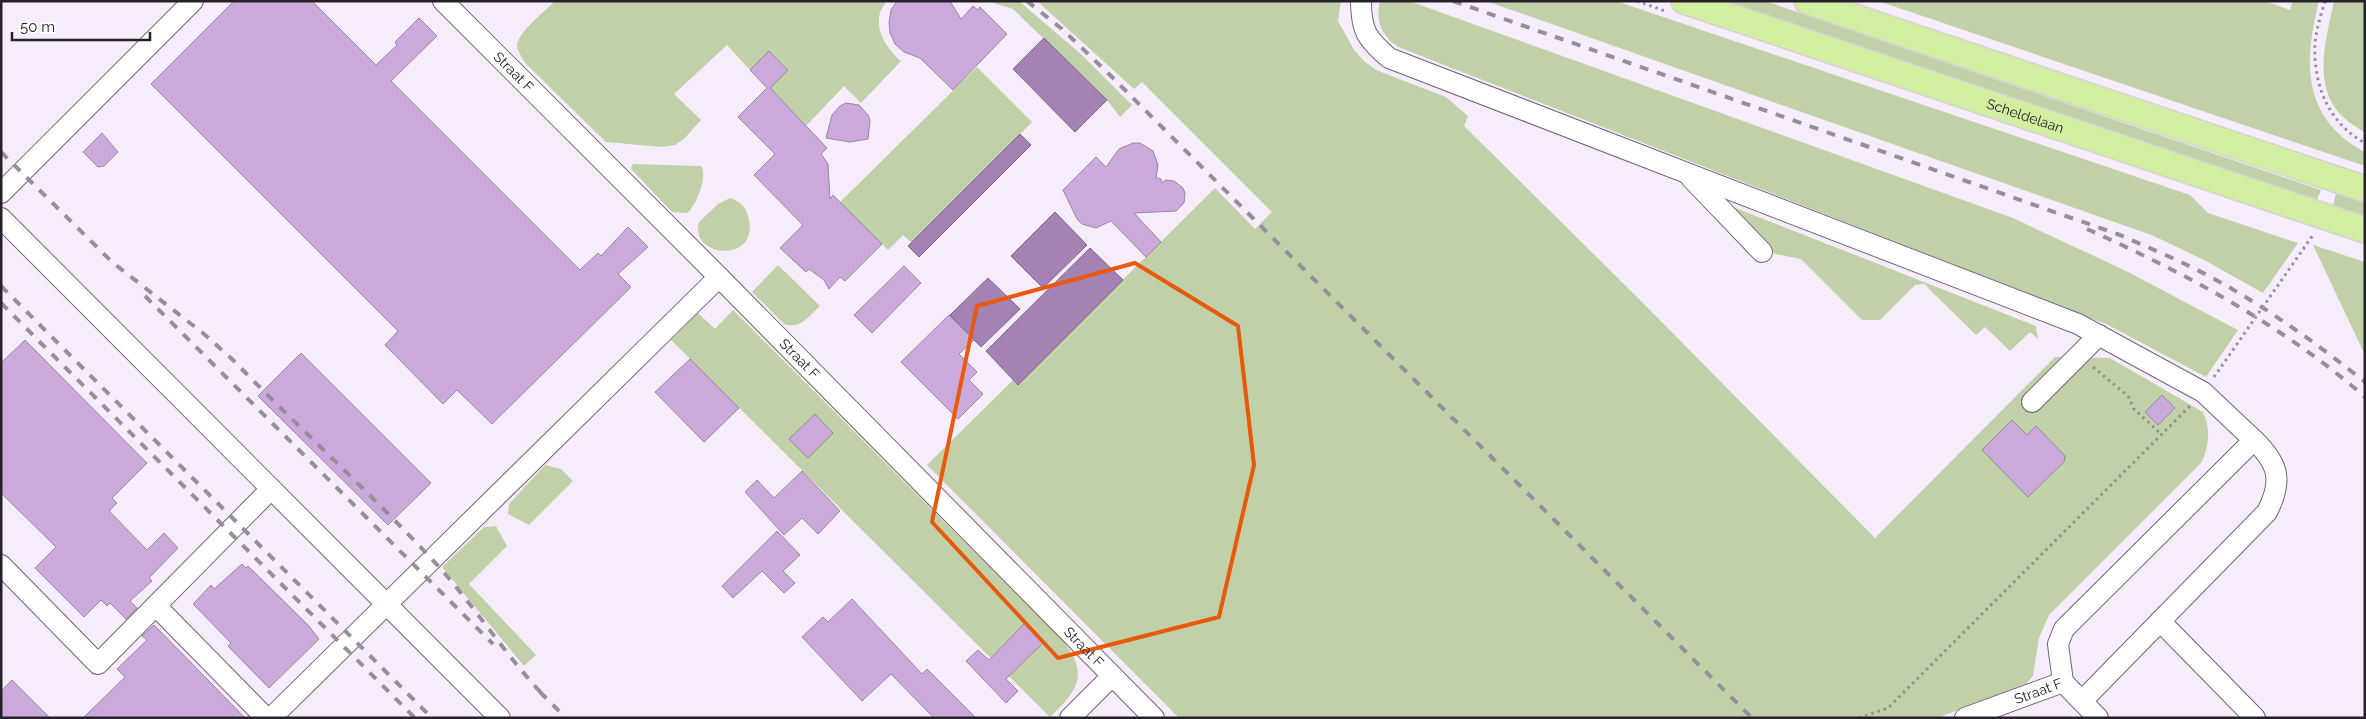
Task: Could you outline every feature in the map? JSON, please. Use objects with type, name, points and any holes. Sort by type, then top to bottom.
[{"type":"main road","name":"Scheldelaan","points":[[1684,1],[2365,230]]},
{"type":"main road","points":[[1807,1],[2365,189]]},
{"type":"street","points":[[1,193],[194,1]]},
{"type":"street","name":"Straat F","points":[[442,1],[719,276],[1154,718]]},
{"type":"street","points":[[1361,1],[1361,16],[1368,40],[1389,58],[2069,320],[2203,392],[2268,453],[2276,469],[2278,484],[2267,512],[2082,701]]},
{"type":"street","points":[[1686,173],[1762,252]]},
{"type":"street","points":[[1,218],[500,718]]},
{"type":"street","points":[[270,718],[719,276]]},
{"type":"street","points":[[2032,402],[2099,335]]},
{"type":"street","points":[[2063,682],[2058,644],[2064,629],[2254,440]]},
{"type":"street","points":[[1,565],[98,664],[271,489]]},
{"type":"street","points":[[156,606],[266,718]]},
{"type":"street","points":[[2160,622],[2255,718]]},
{"type":"street","points":[[1070,718],[1112,676]]},
{"type":"street","name":"Straat F","points":[[1964,718],[2063,682],[2098,718]]},
{"type":"path","points":[[2324,1],[2316,41],[2320,90],[2333,116],[2365,143]]},
{"type":"path","points":[[2231,354],[2286,274]]},
{"type":"path","points":[[2074,359],[2086,361],[2128,396],[2134,409],[2161,434]]},
{"type":"path","points":[[1859,718],[1888,708],[2188,408]]},
{"type":"highlighted area","points":[[1135,263],[1238,326],[1254,465],[1219,617],[1058,658],[932,522],[977,306]]},
{"type":"green space","points":[[555,1],[887,1],[879,17],[879,25],[884,41],[901,61],[861,103],[844,86],[806,126],[770,88],[788,69],[769,51],[750,70],[727,45],[674,94],[701,120],[684,139],[675,145],[662,147],[606,142],[526,64],[517,46],[526,29]]},
{"type":"green space","points":[[988,1],[1019,1],[1083,56],[1132,105],[1120,117],[1107,100],[1013,9]]},
{"type":"green space","points":[[1037,1],[1341,1],[1338,21],[1354,50],[1364,61],[1376,70],[1446,97],[1468,116],[1464,126],[1640,300],[1875,538],[2055,357],[2110,358],[2203,412],[2208,437],[2202,462],[2049,615],[2039,638],[2033,676],[2026,684],[1937,718],[1179,718],[927,465],[1013,380],[1018,384],[1215,188],[1255,229],[1272,212],[1142,82],[1134,89]]},
{"type":"green space","points":[[1380,1],[1409,1],[2013,218],[2126,271],[2238,330],[2206,377],[2106,324],[1398,47],[1392,43],[1381,27],[1378,15]]},
{"type":"green space","points":[[1486,1],[1616,1],[2190,195],[2208,213],[2298,243],[2263,293],[2206,261],[2154,236]]},
{"type":"green space","points":[[1721,1],[1765,1],[2321,190],[2316,202]]},
{"type":"green space","points":[[1878,1],[2265,1],[2290,10],[2293,1],[2319,1],[2310,52],[2312,84],[2316,100],[2323,115],[2334,129],[2365,153],[2365,166]]},
{"type":"green space","points":[[2334,1],[2365,1],[2365,133],[2338,112],[2329,96],[2325,83],[2324,56]]},
{"type":"green space","points":[[977,67],[1032,122],[912,243],[903,235],[888,250],[840,202]]},
{"type":"green space","points":[[633,164],[701,166],[703,176],[700,191],[690,210],[687,213],[672,212],[633,171],[631,168]]},
{"type":"green space","points":[[2336,193],[2365,202],[2365,217],[2333,206]]},
{"type":"green space","points":[[730,198],[739,202],[746,209],[750,232],[745,242],[736,249],[725,251],[714,249],[704,243],[699,234],[699,222],[718,204]]},
{"type":"green space","points":[[1728,205],[2036,326],[2038,339],[2030,332],[2010,351],[1985,327],[1976,335],[1924,284],[1915,285],[1880,320],[1862,320],[1801,259],[1775,254]]},
{"type":"green space","points":[[2313,245],[2365,262],[2365,355]]},
{"type":"green space","points":[[778,265],[820,306],[800,324],[784,324],[752,292]]},
{"type":"green space","points":[[733,310],[1064,642],[1072,654],[1078,674],[1073,691],[1050,717],[671,340],[698,313],[715,329]]},
{"type":"green space","points":[[545,465],[561,469],[573,481],[529,525],[508,514],[509,504]]},
{"type":"green space","points":[[496,526],[507,546],[469,584],[536,655],[524,666],[442,567],[484,527]]},
{"type":"shaded area","points":[[1044,38],[1107,100],[1075,132],[1013,69]]},
{"type":"shaded area","points":[[1020,134],[1031,145],[919,257],[908,246]]},
{"type":"shaded area","points":[[1055,212],[1087,245],[1043,288],[1011,256]]},
{"type":"shaded area","points":[[1090,248],[1123,280],[1018,385],[986,351]]},
{"type":"shaded area","points":[[988,278],[1020,309],[981,347],[950,315]]},
{"type":"building","points":[[234,1],[312,1],[376,65],[397,45],[395,42],[419,18],[437,36],[391,81],[580,270],[598,253],[601,256],[628,227],[648,247],[618,274],[631,287],[492,424],[457,390],[443,404],[385,345],[398,331],[151,84]]},
{"type":"building","points":[[897,1],[950,1],[961,19],[973,6],[978,10],[980,7],[1007,34],[953,90],[920,58],[904,52],[895,44],[890,33],[889,22],[891,10]]},
{"type":"building","points":[[769,51],[788,70],[770,88],[827,148],[821,154],[828,164],[830,199],[833,195],[882,244],[845,281],[840,277],[829,289],[824,280],[809,269],[806,272],[780,248],[803,225],[754,175],[775,154],[738,117],[767,88],[750,70]]},
{"type":"building","points":[[846,103],[859,105],[868,115],[870,121],[868,139],[850,142],[826,138],[832,115],[840,106]]},
{"type":"building","points":[[102,133],[118,152],[104,166],[98,167],[83,152]]},
{"type":"building","points":[[1133,143],[1140,143],[1153,151],[1158,165],[1156,178],[1161,179],[1162,183],[1165,180],[1174,181],[1183,188],[1185,193],[1184,203],[1176,211],[1134,213],[1161,242],[1146,257],[1111,221],[1096,228],[1082,224],[1077,219],[1063,190],[1096,157],[1106,167],[1119,149]]},
{"type":"building","points":[[904,266],[921,283],[872,333],[854,315]]},
{"type":"building","points":[[949,315],[974,340],[959,354],[977,372],[969,380],[983,394],[958,419],[901,362]]},
{"type":"building","points":[[25,340],[147,463],[112,498],[117,503],[109,511],[147,550],[164,533],[178,548],[149,578],[152,581],[130,601],[137,608],[126,619],[110,603],[107,606],[101,600],[84,617],[35,568],[56,547],[1,493],[1,363]]},
{"type":"building","points":[[301,353],[431,483],[388,525],[258,396]]},
{"type":"building","points":[[690,359],[739,408],[704,442],[655,392]]},
{"type":"building","points":[[2162,395],[2175,408],[2158,425],[2145,412]]},
{"type":"building","points":[[815,414],[833,433],[808,458],[789,439]]},
{"type":"building","points":[[2012,420],[2027,435],[2036,426],[2065,456],[2064,462],[2028,497],[1982,450]]},
{"type":"building","points":[[802,471],[840,511],[818,534],[802,518],[784,535],[745,492],[757,480],[774,498]]},
{"type":"building","points":[[777,531],[800,555],[783,571],[795,583],[784,593],[762,571],[733,598],[722,586]]},
{"type":"building","points":[[242,564],[246,568],[248,566],[308,625],[319,639],[269,688],[228,646],[231,643],[193,604],[211,585],[214,589]]},
{"type":"building","points":[[852,599],[922,674],[927,669],[976,718],[934,718],[891,674],[862,701],[802,637],[823,617],[828,622]]},
{"type":"building","points":[[1024,624],[1043,643],[1006,679],[1018,691],[1006,703],[966,661],[978,650],[989,660]]},
{"type":"building","points":[[154,625],[245,718],[83,718],[125,677],[117,669],[147,640],[142,636]]},
{"type":"building","points":[[12,680],[50,718],[1,718],[1,691]]},
{"type":"railway","points":[[1027,1],[1062,29],[1107,72],[1752,718]]},
{"type":"railway","points":[[1453,1],[2120,235],[2175,259],[2228,287],[2308,338],[2365,382]]},
{"type":"railway","points":[[1,152],[112,262],[204,334],[232,359],[389,515],[440,568],[545,697]]},
{"type":"railway","points":[[2087,229],[2197,283],[2267,324],[2334,371],[2365,397]]},
{"type":"railway","points":[[1,286],[432,718]]},
{"type":"railway","points":[[145,296],[493,644]]},
{"type":"railway","points":[[1,303],[415,718]]},
{"type":"railway","points":[[540,692],[566,718]]}]
